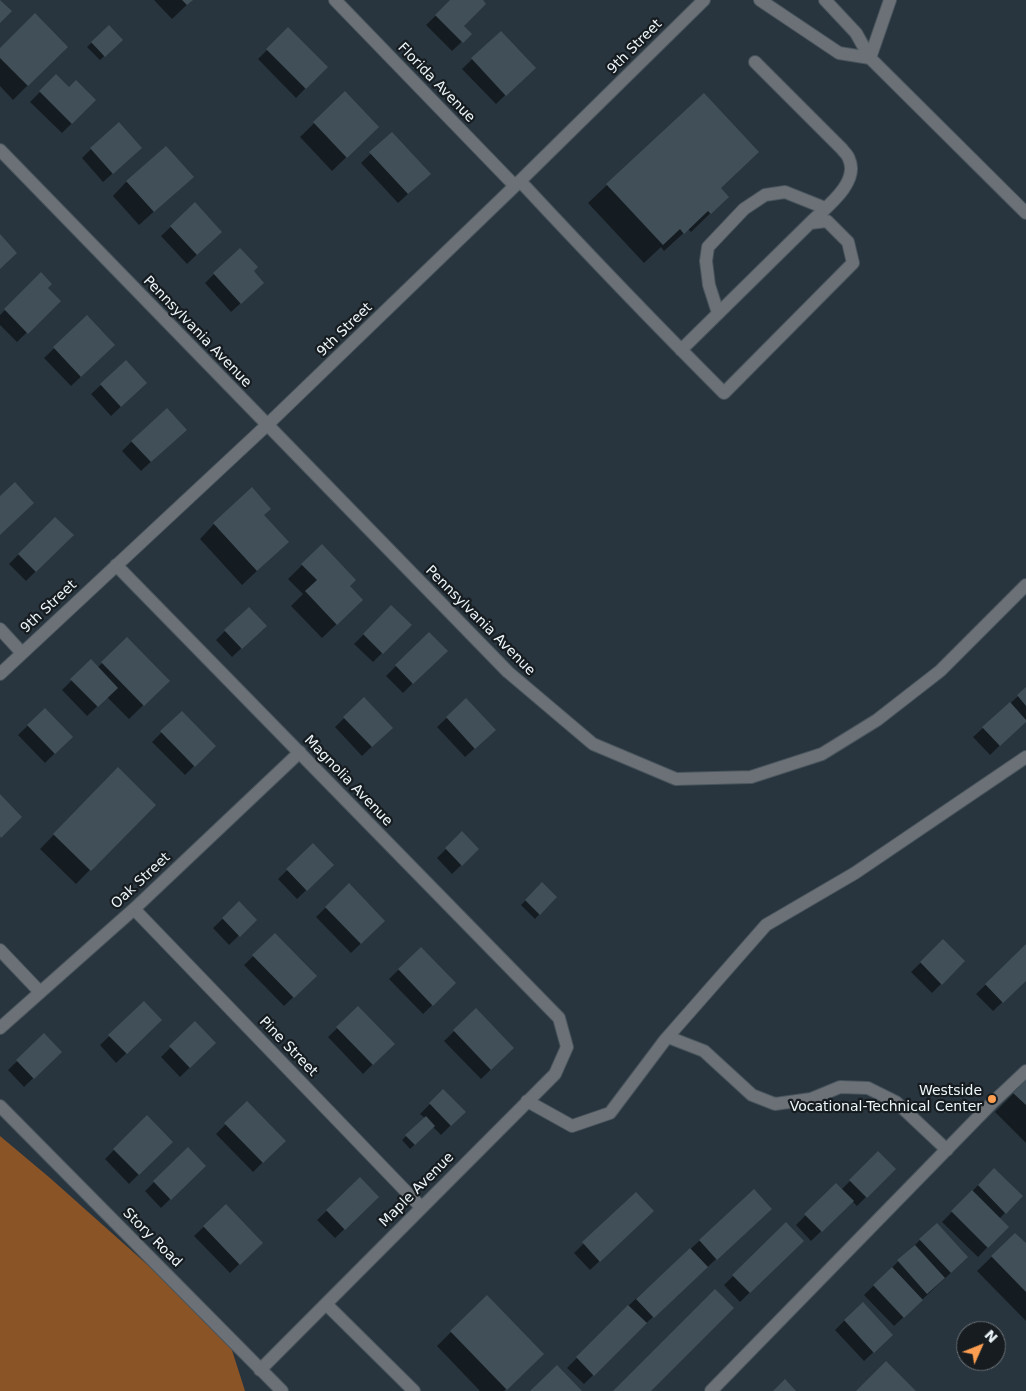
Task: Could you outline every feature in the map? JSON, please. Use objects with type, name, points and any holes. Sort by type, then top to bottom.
[{"type":"street","name":"Florida Avenue","points":[[335,0],[724,394],[853,263],[848,242],[827,221],[810,223]]},
{"type":"street","name":"9th Street","points":[[0,674],[267,425],[517,184],[704,0]]},
{"type":"street","points":[[760,0],[839,53],[870,58]]},
{"type":"street","points":[[825,0],[856,33],[870,58],[1026,213]]},
{"type":"street","points":[[870,58],[890,0]]},
{"type":"street","points":[[681,350],[845,188],[850,173],[850,160],[842,149],[756,62]]},
{"type":"street","name":"Pennsylvania Avenue","points":[[0,150],[508,672],[592,744],[676,779],[751,776],[822,754],[877,720],[940,671],[1026,585]]},
{"type":"street","points":[[718,313],[706,261],[708,247],[744,209],[764,195],[785,192],[825,208]]},
{"type":"street","name":"Magnolia Avenue","points":[[116,565],[558,1018]]},
{"type":"street","points":[[0,629],[22,652]]},
{"type":"street","name":"Oak Street","points":[[0,1028],[134,909],[300,752]]},
{"type":"street","points":[[527,1101],[572,1126],[610,1113],[668,1037],[766,925],[854,873],[1026,756]]},
{"type":"street","name":"Pine Street","points":[[134,909],[421,1207]]},
{"type":"street","points":[[0,950],[40,992]]},
{"type":"street","name":"Maple Avenue","points":[[260,1370],[554,1074],[567,1047],[558,1018]]},
{"type":"street","points":[[668,1037],[704,1051],[752,1094],[775,1104],[811,1099],[840,1087],[868,1088],[896,1102],[946,1150]]},
{"type":"street","points":[[712,1391],[946,1150],[1026,1071]]},
{"type":"street","name":"Story Road","points":[[0,1106],[282,1391]]},
{"type":"street","points":[[326,1304],[414,1391]]},
{"type":"shaded area","points":[[0,1136],[159,1275],[230,1344],[245,1391],[0,1391]]},
{"type":"building","points":[[0,0],[12,11],[0,23]]},
{"type":"building","points":[[182,0],[193,0],[187,5]]},
{"type":"building","points":[[450,0],[483,0],[486,4],[464,26],[472,34],[463,43],[435,15]]},
{"type":"building","points":[[35,13],[68,47],[28,86],[0,58],[0,48]]},
{"type":"building","points":[[109,25],[123,40],[105,57],[91,42]]},
{"type":"building","points":[[288,27],[328,67],[306,89],[266,49]]},
{"type":"building","points":[[501,31],[536,68],[506,96],[471,58]]},
{"type":"building","points":[[56,74],[69,87],[76,80],[96,100],[72,124],[39,91]]},
{"type":"building","points":[[345,91],[379,127],[347,158],[313,122]]},
{"type":"building","points":[[704,93],[759,152],[721,188],[729,197],[711,214],[708,211],[684,234],[680,229],[663,245],[606,184]]},
{"type":"building","points":[[119,122],[142,148],[113,174],[90,148]]},
{"type":"building","points":[[392,132],[431,174],[408,194],[369,152]]},
{"type":"building","points":[[166,146],[194,177],[154,212],[126,181]]},
{"type":"building","points":[[195,202],[222,232],[197,255],[170,226]]},
{"type":"building","points":[[0,234],[17,253],[0,269]]},
{"type":"building","points":[[240,248],[258,267],[254,271],[264,283],[241,304],[213,273]]},
{"type":"building","points":[[41,272],[52,284],[48,288],[61,301],[28,334],[4,309]]},
{"type":"building","points":[[87,315],[115,345],[81,377],[53,347]]},
{"type":"building","points":[[126,360],[147,383],[121,407],[100,384]]},
{"type":"building","points":[[167,408],[187,430],[151,462],[131,441]]},
{"type":"building","points":[[15,482],[34,503],[0,535],[0,496]]},
{"type":"building","points":[[252,487],[271,509],[264,515],[289,542],[257,571],[213,523]]},
{"type":"building","points":[[55,517],[74,535],[36,572],[18,554]]},
{"type":"building","points":[[322,544],[356,580],[350,586],[363,600],[337,625],[305,591],[317,580],[301,564]]},
{"type":"building","points":[[391,605],[412,625],[383,654],[363,634]]},
{"type":"building","points":[[249,607],[267,626],[242,649],[224,630]]},
{"type":"building","points":[[429,632],[448,651],[413,684],[395,665]]},
{"type":"building","points":[[127,637],[170,681],[144,706],[101,662]]},
{"type":"building","points":[[91,659],[118,688],[98,707],[70,679]]},
{"type":"building","points":[[1026,687],[1026,706],[1017,695]]},
{"type":"building","points":[[364,697],[393,728],[372,747],[343,717]]},
{"type":"building","points":[[466,698],[496,730],[475,749],[446,717]]},
{"type":"building","points":[[1010,702],[1026,722],[1000,746],[982,727]]},
{"type":"building","points":[[45,708],[73,737],[55,754],[27,725]]},
{"type":"building","points":[[182,711],[216,746],[195,767],[160,731]]},
{"type":"building","points":[[118,767],[156,805],[91,871],[53,834]]},
{"type":"building","points":[[0,794],[22,817],[1,838],[0,836]]},
{"type":"building","points":[[462,831],[479,849],[462,866],[445,848]]},
{"type":"building","points":[[313,843],[334,865],[307,891],[286,869]]},
{"type":"building","points":[[542,882],[557,897],[540,915],[525,900]]},
{"type":"building","points":[[349,883],[385,921],[361,944],[325,907]]},
{"type":"building","points":[[239,901],[257,920],[240,937],[222,918]]},
{"type":"building","points":[[275,933],[317,976],[294,998],[252,955]]},
{"type":"building","points":[[943,939],[965,961],[942,985],[920,962]]},
{"type":"building","points":[[1026,944],[1026,981],[1003,1003],[985,984]]},
{"type":"building","points":[[421,947],[456,983],[433,1006],[398,969]]},
{"type":"building","points":[[144,1001],[162,1020],[127,1054],[108,1035]]},
{"type":"building","points":[[358,1006],[395,1044],[373,1065],[336,1027]]},
{"type":"building","points":[[476,1008],[514,1048],[491,1070],[453,1030]]},
{"type":"building","points":[[195,1021],[216,1043],[190,1068],[169,1046]]},
{"type":"building","points":[[44,1033],[62,1052],[34,1079],[16,1060]]},
{"type":"building","points":[[1026,1080],[1026,1105],[1013,1093]]},
{"type":"building","points":[[443,1089],[466,1112],[451,1126],[429,1103]]},
{"type":"building","points":[[247,1101],[286,1141],[263,1163],[224,1123]]},
{"type":"building","points":[[147,1115],[173,1142],[139,1175],[113,1149]]},
{"type":"building","points":[[426,1116],[435,1126],[415,1145],[405,1135]]},
{"type":"building","points":[[188,1147],[206,1166],[171,1200],[153,1181]]},
{"type":"building","points":[[878,1151],[896,1169],[867,1198],[849,1180]]},
{"type":"building","points":[[994,1168],[1023,1196],[1006,1214],[978,1185]]},
{"type":"building","points":[[360,1177],[379,1197],[345,1230],[326,1210]]},
{"type":"building","points":[[836,1183],[854,1201],[822,1232],[804,1214]]},
{"type":"building","points":[[754,1189],[772,1209],[717,1260],[699,1240]]},
{"type":"building","points":[[972,1190],[1009,1227],[988,1248],[951,1211]]},
{"type":"building","points":[[636,1192],[654,1211],[600,1262],[582,1242]]},
{"type":"building","points":[[226,1204],[263,1243],[240,1265],[203,1226]]},
{"type":"building","points":[[786,1222],[804,1241],[750,1293],[732,1275]]},
{"type":"building","points":[[937,1223],[968,1257],[951,1273],[919,1239]]},
{"type":"building","points":[[1015,1233],[1026,1243],[1026,1292],[991,1256]]},
{"type":"building","points":[[915,1245],[945,1278],[927,1294],[897,1260]]},
{"type":"building","points":[[690,1248],[708,1267],[654,1318],[636,1299]]},
{"type":"building","points":[[892,1267],[923,1300],[904,1318],[873,1285]]},
{"type":"building","points":[[715,1289],[734,1308],[651,1391],[613,1391]]},
{"type":"building","points":[[487,1295],[544,1354],[507,1390],[450,1331]]},
{"type":"building","points":[[863,1302],[893,1335],[874,1353],[844,1320]]},
{"type":"building","points":[[628,1305],[647,1323],[594,1376],[576,1357]]},
{"type":"building","points":[[886,1361],[916,1391],[856,1391]]},
{"type":"building","points":[[557,1365],[582,1391],[530,1391]]},
{"type":"building","points":[[785,1379],[796,1391],[773,1391]]},
{"type":"place","name":"Westside Vocational-Technical Center","points":[[992,1099]]}]
